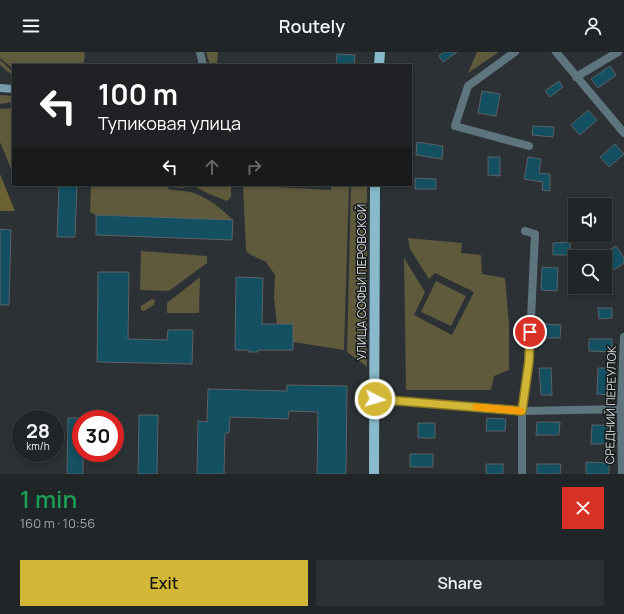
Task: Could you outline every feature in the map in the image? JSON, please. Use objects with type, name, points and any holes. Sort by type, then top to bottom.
[{"type":"main road","points":[[379,64],[380,52]]},
{"type":"main road","points":[[0,88],[12,89]]},
{"type":"main road","name":"УЛИЦА СОФЬИ ПЕРОВСКОЙ","points":[[374,474],[375,186]]},
{"type":"street","points":[[200,52],[203,64]]},
{"type":"street","points":[[515,52],[468,86],[455,126],[529,146]]},
{"type":"street","points":[[556,52],[624,133]]},
{"type":"street","points":[[576,76],[618,52]]},
{"type":"street","points":[[522,474],[522,411],[529,354],[534,234],[525,231]]},
{"type":"street","name":"СРЕДНИЙ ПЕРЕУЛОК","points":[[622,474],[624,337]]},
{"type":"street","points":[[375,399],[522,411],[623,409]]},
{"type":"shaded area","points":[[0,52],[84,52],[85,56],[83,64],[12,64],[12,68],[0,58]]},
{"type":"shaded area","points":[[206,52],[218,52],[217,64],[210,64]]},
{"type":"shaded area","points":[[477,52],[499,52],[468,73]]},
{"type":"shaded area","points":[[0,60],[12,71],[12,74],[8,72],[0,65]]},
{"type":"shaded area","points":[[0,95],[12,96],[12,102],[0,104]]},
{"type":"shaded area","points":[[12,108],[12,172],[0,142],[0,109]]},
{"type":"shaded area","points":[[0,174],[15,211],[0,211]]},
{"type":"shaded area","points":[[91,186],[183,186],[184,188],[169,187],[168,189],[190,192],[202,196],[233,220],[96,215],[90,212]]},
{"type":"shaded area","points":[[194,186],[231,186],[231,197],[227,201]]},
{"type":"shaded area","points":[[243,186],[331,190],[331,186],[349,186],[344,350],[293,342],[293,324],[277,324],[274,298],[275,275],[266,262],[246,251]]},
{"type":"shaded area","points":[[351,186],[367,186],[367,367],[347,352]]},
{"type":"shaded area","points":[[408,238],[462,243],[461,253],[481,255],[482,274],[505,278],[509,325],[509,370],[494,376],[491,390],[406,390],[404,258],[425,292],[414,315],[452,335],[474,292],[435,273],[429,279],[410,249]]},
{"type":"shaded area","points":[[141,251],[207,256],[207,263],[169,291],[140,290]]},
{"type":"shaded area","points":[[200,277],[199,313],[167,313],[167,303]]},
{"type":"shaded area","points":[[436,281],[466,296],[451,326],[421,312]]},
{"type":"shaded area","points":[[152,299],[155,300],[154,305],[144,311],[141,310],[141,306]]},
{"type":"building","points":[[444,52],[457,52],[443,62],[439,56]]},
{"type":"building","points":[[337,54],[355,55],[354,64],[336,64]]},
{"type":"building","points":[[610,66],[616,75],[598,88],[591,79]]},
{"type":"building","points":[[559,81],[563,87],[550,97],[545,91]]},
{"type":"building","points":[[482,91],[500,94],[496,116],[478,113]]},
{"type":"building","points":[[588,110],[597,120],[580,135],[571,125]]},
{"type":"building","points":[[533,126],[554,127],[553,137],[532,135]]},
{"type":"building","points":[[417,142],[443,146],[442,159],[416,155]]},
{"type":"building","points":[[615,144],[624,154],[609,167],[600,157]]},
{"type":"building","points":[[488,157],[500,157],[500,176],[488,175]]},
{"type":"building","points":[[528,157],[541,159],[539,173],[550,174],[550,191],[542,190],[543,182],[524,179]]},
{"type":"building","points":[[415,178],[436,179],[436,189],[415,189]]},
{"type":"building","points":[[59,186],[77,186],[75,237],[57,237]]},
{"type":"building","points":[[96,215],[233,220],[232,240],[96,235]]},
{"type":"building","points":[[0,229],[11,230],[9,305],[0,305]]},
{"type":"building","points":[[570,242],[570,250],[568,250],[568,255],[553,255],[553,243]]},
{"type":"building","points":[[616,246],[624,258],[624,263],[614,270],[612,267],[612,250],[610,250]]},
{"type":"building","points":[[542,267],[558,268],[557,291],[541,290]]},
{"type":"building","points":[[98,272],[129,272],[128,339],[167,340],[168,330],[193,330],[192,364],[97,362]]},
{"type":"building","points":[[236,277],[263,278],[262,324],[293,324],[293,350],[258,350],[258,352],[249,352],[249,350],[235,350]]},
{"type":"building","points":[[598,308],[612,308],[612,318],[599,319]]},
{"type":"building","points":[[541,324],[561,325],[560,338],[540,338]]},
{"type":"building","points":[[589,339],[612,339],[612,352],[589,351]]},
{"type":"building","points":[[539,368],[551,368],[552,395],[541,395]]},
{"type":"building","points":[[598,368],[609,368],[608,395],[597,394]]},
{"type":"building","points":[[287,385],[347,386],[346,474],[317,474],[318,412],[289,411],[288,419],[230,417],[229,433],[225,433],[224,474],[197,474],[198,421],[207,422],[208,389],[287,391]]},
{"type":"building","points":[[139,415],[158,415],[157,474],[138,474]]},
{"type":"building","points":[[68,418],[72,418],[72,462],[83,462],[83,474],[67,474]]},
{"type":"building","points":[[487,418],[506,419],[505,431],[486,431]]},
{"type":"building","points":[[537,422],[560,422],[559,435],[536,435]]},
{"type":"building","points":[[418,423],[435,423],[435,438],[418,438]]},
{"type":"building","points":[[592,425],[608,425],[608,444],[591,444]]},
{"type":"building","points":[[410,454],[433,454],[433,467],[410,467]]},
{"type":"building","points":[[586,462],[609,463],[609,474],[586,474]]},
{"type":"building","points":[[486,464],[503,464],[503,474],[486,474]]},
{"type":"building","points":[[537,464],[561,464],[560,474],[537,474]]},
{"type":"slow traffic","points":[[476,407],[521,411]]},
{"type":"route","points":[[375,399],[522,411],[529,361],[530,332]]}]
